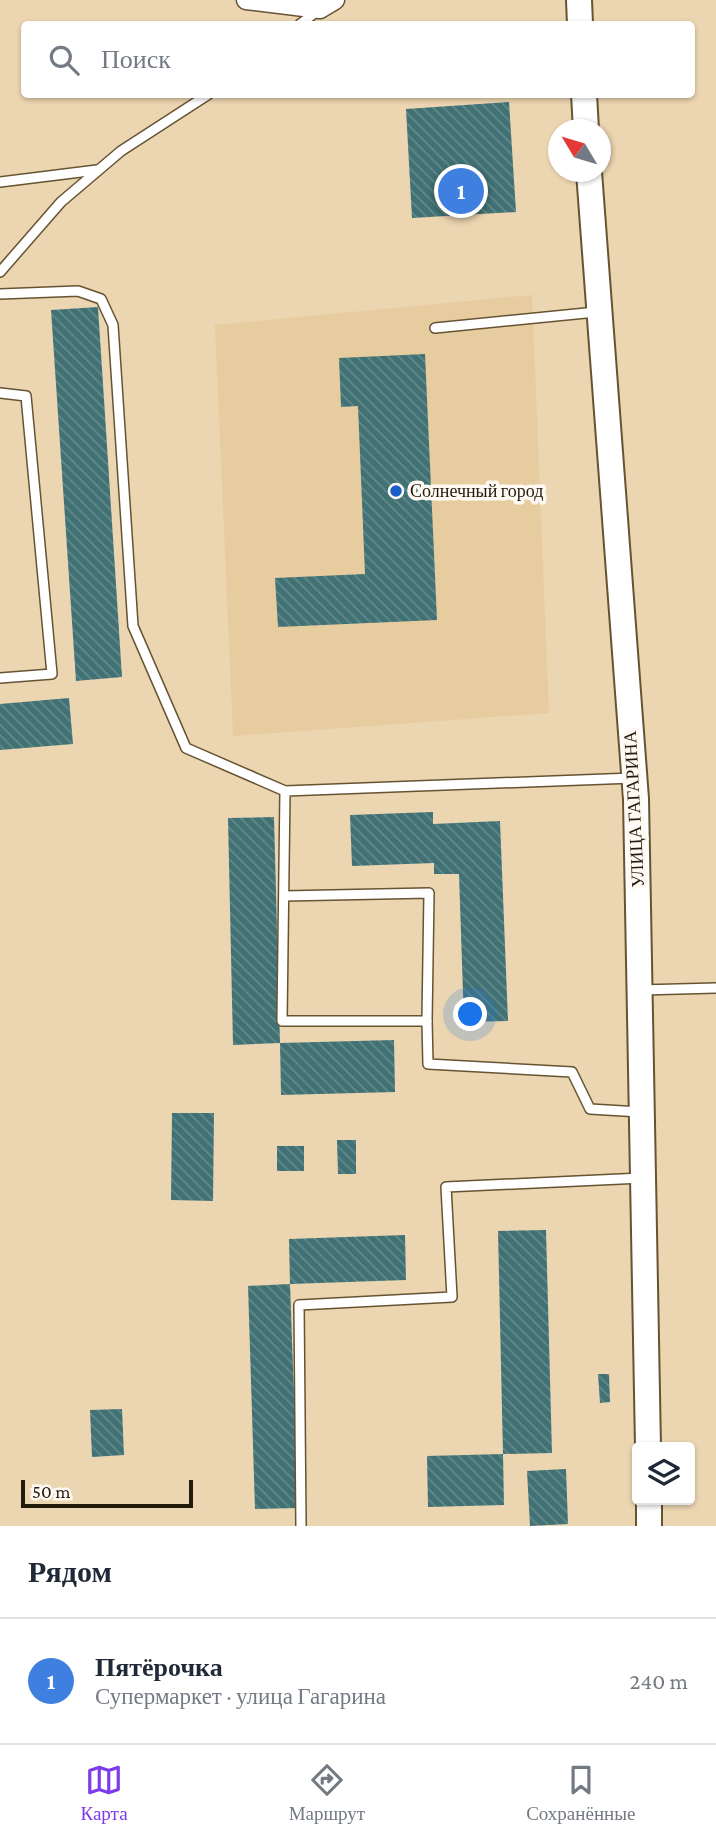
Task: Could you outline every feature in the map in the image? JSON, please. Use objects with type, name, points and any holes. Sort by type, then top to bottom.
[{"type":"street","points":[[246,0],[327,4]]},
{"type":"street","points":[[579,0],[580,21]]},
{"type":"street","points":[[584,98],[585,119]]},
{"type":"street","name":"УЛИЦА ГАГАРИНА","points":[[590,182],[635,778],[648,1442]]},
{"type":"street","points":[[649,1505],[649,1526]]},
{"type":"lane","points":[[304,21],[327,4]]},
{"type":"lane","points":[[0,272],[61,202],[121,151],[203,98]]},
{"type":"lane","points":[[0,182],[99,170]]},
{"type":"lane","points":[[0,294],[78,291],[101,299],[113,325],[133,626],[187,748],[285,791],[635,778]]},
{"type":"lane","points":[[435,328],[598,312]]},
{"type":"lane","points":[[0,393],[26,396],[52,674],[0,678]]},
{"type":"lane","points":[[285,791],[282,1021],[427,1021]]},
{"type":"lane","points":[[284,896],[429,893],[428,1064],[572,1072],[590,1108],[642,1112]]},
{"type":"lane","points":[[640,990],[716,988]]},
{"type":"lane","points":[[301,1526],[299,1305],[452,1297],[446,1186],[643,1178]]},
{"type":"shaded area","points":[[532,295],[549,713],[233,736],[215,325]]},
{"type":"building","points":[[509,102],[516,212],[412,218],[406,109]]},
{"type":"building","points":[[98,307],[122,677],[76,681],[51,310]]},
{"type":"building","name":"Солнечный город","points":[[425,354],[437,620],[278,627],[275,578],[365,574],[358,406],[341,407],[339,358]]},
{"type":"building","points":[[69,698],[73,744],[0,750],[0,704]]},
{"type":"building","points":[[433,812],[433,824],[500,821],[508,1021],[464,1022],[459,874],[434,874],[434,863],[352,866],[350,815]]},
{"type":"building","points":[[274,817],[280,1043],[233,1045],[228,818]]},
{"type":"building","points":[[394,1040],[395,1092],[281,1095],[280,1043]]},
{"type":"building","points":[[172,1113],[214,1113],[213,1201],[171,1200]]},
{"type":"building","points":[[337,1140],[356,1140],[356,1174],[338,1174]]},
{"type":"building","points":[[277,1146],[304,1146],[304,1171],[277,1171]]},
{"type":"building","points":[[546,1230],[552,1453],[503,1454],[498,1231]]},
{"type":"building","points":[[405,1235],[406,1280],[290,1284],[289,1239]]},
{"type":"building","points":[[290,1284],[298,1508],[255,1509],[248,1286]]},
{"type":"building","points":[[598,1374],[609,1374],[610,1402],[600,1403]]},
{"type":"building","points":[[122,1409],[124,1455],[92,1457],[90,1410]]},
{"type":"building","points":[[503,1454],[504,1505],[428,1507],[427,1456]]},
{"type":"building","points":[[566,1469],[568,1524],[530,1526],[527,1471]]},
{"type":"place","name":"Пятёрочка","points":[[461,191]]},
{"type":"place","name":"Солнечный город","points":[[396,491]]}]
